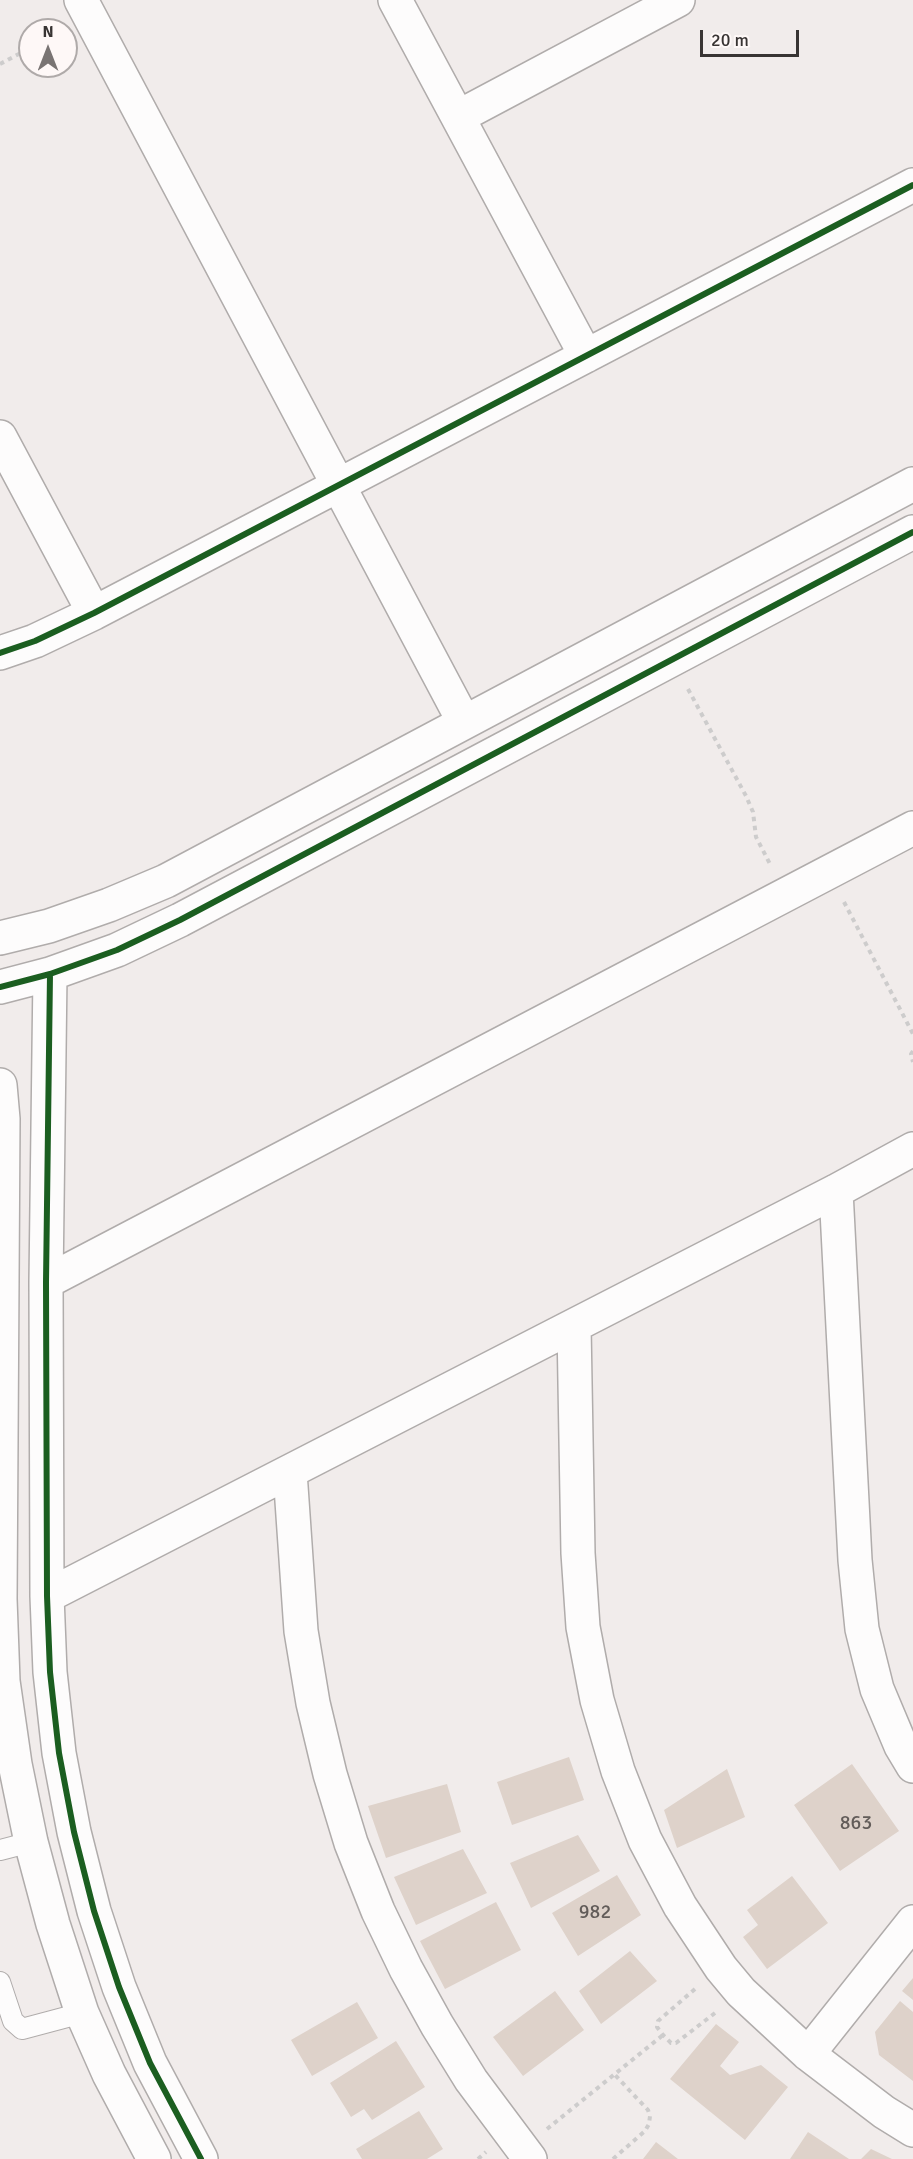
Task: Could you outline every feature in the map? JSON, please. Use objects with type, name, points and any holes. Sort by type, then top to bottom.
[{"type":"street","points":[[81,0],[464,722]]},
{"type":"street","points":[[395,0],[586,356]]},
{"type":"street","points":[[458,117],[678,0]]},
{"type":"street","points":[[0,653],[35,641],[94,613],[913,185]]},
{"type":"street","points":[[0,437],[94,613]]},
{"type":"street","points":[[0,938],[50,926],[166,881],[913,484]]},
{"type":"street","points":[[0,987],[50,974],[117,950],[180,920],[913,532]]},
{"type":"street","points":[[734,579],[756,615]]},
{"type":"street","points":[[46,1282],[913,828]]},
{"type":"street","points":[[50,974],[46,1282],[47,1596],[50,1672],[59,1753],[74,1832],[94,1911],[120,1987],[150,2062],[201,2159]]},
{"type":"street","points":[[0,1085],[3,1119],[0,1599],[3,1681],[15,1764],[15,1846],[53,1924],[82,2013],[109,2074],[154,2159]]},
{"type":"street","points":[[47,1596],[836,1191],[913,1149]]},
{"type":"street","points":[[836,1191],[855,1560],[862,1629],[877,1689],[901,1746],[913,1766]]},
{"type":"street","points":[[574,1326],[578,1553],[584,1627],[597,1700],[618,1771],[645,1840],[680,1906],[731,1980],[808,2054],[884,2112],[913,2130]]},
{"type":"street","points":[[290,1472],[301,1631],[311,1693],[330,1774],[351,1843],[378,1911],[436,2025],[471,2080],[526,2154]]},
{"type":"street","points":[[808,2054],[913,1922]]},
{"type":"lane","points":[[0,1982],[13,2021],[22,2029],[82,2013]]},
{"type":"path","points":[[0,64],[18,54]]},
{"type":"path","points":[[672,659],[746,796],[753,812],[759,845],[786,894]]},
{"type":"path","points":[[828,873],[913,1034]]},
{"type":"path","points":[[913,1051],[911,1054],[913,1062]]},
{"type":"path","points":[[731,1980],[680,2041],[671,2043],[657,2027],[661,2017],[731,1980]]},
{"type":"path","points":[[526,2154],[663,2035]]},
{"type":"path","points":[[613,2159],[645,2131],[650,2116],[648,2110],[615,2075]]},
{"type":"building","points":[[569,1757],[584,1800],[512,1825],[497,1782]]},
{"type":"building","points":[[852,1764],[899,1831],[840,1871],[794,1805]]},
{"type":"building","points":[[727,1769],[745,1817],[677,1848],[664,1810]]},
{"type":"building","points":[[447,1784],[461,1832],[386,1858],[368,1806]]},
{"type":"building","points":[[578,1835],[600,1871],[531,1908],[510,1863]]},
{"type":"building","points":[[463,1849],[487,1893],[416,1925],[394,1877]]},
{"type":"building","points":[[617,1875],[641,1915],[578,1956],[552,1913]]},
{"type":"building","points":[[792,1876],[828,1923],[767,1969],[743,1937],[758,1925],[747,1910]]},
{"type":"building","points":[[496,1902],[521,1950],[445,1989],[420,1941]]},
{"type":"building","points":[[630,1951],[657,1981],[601,2024],[579,1991]]},
{"type":"building","points":[[913,1978],[913,2000],[902,1991]]},
{"type":"building","points":[[555,1991],[584,2030],[523,2076],[493,2037]]},
{"type":"building","points":[[900,2001],[913,2012],[913,2081],[879,2055],[875,2032]]},
{"type":"building","points":[[357,2002],[378,2038],[312,2076],[291,2040]]},
{"type":"building","points":[[716,2024],[739,2042],[720,2066],[730,2075],[761,2065],[788,2087],[745,2140],[670,2079]]},
{"type":"building","points":[[396,2041],[425,2087],[372,2120],[364,2109],[351,2117],[330,2083]]},
{"type":"building","points":[[419,2111],[443,2149],[427,2159],[362,2159],[356,2149]]},
{"type":"building","points":[[808,2132],[849,2159],[790,2159]]},
{"type":"building","points":[[656,2142],[678,2159],[643,2159]]},
{"type":"building","points":[[871,2149],[892,2159],[861,2159]]},
{"type":"cycle path","points":[[0,653],[35,641],[94,613],[913,185]]},
{"type":"cycle path","points":[[0,987],[50,974],[117,950],[180,920],[913,532]]},
{"type":"cycle path","points":[[50,974],[46,1282],[47,1596],[50,1672],[59,1753],[74,1832],[94,1911],[119,1987],[150,2063],[201,2159]]}]
